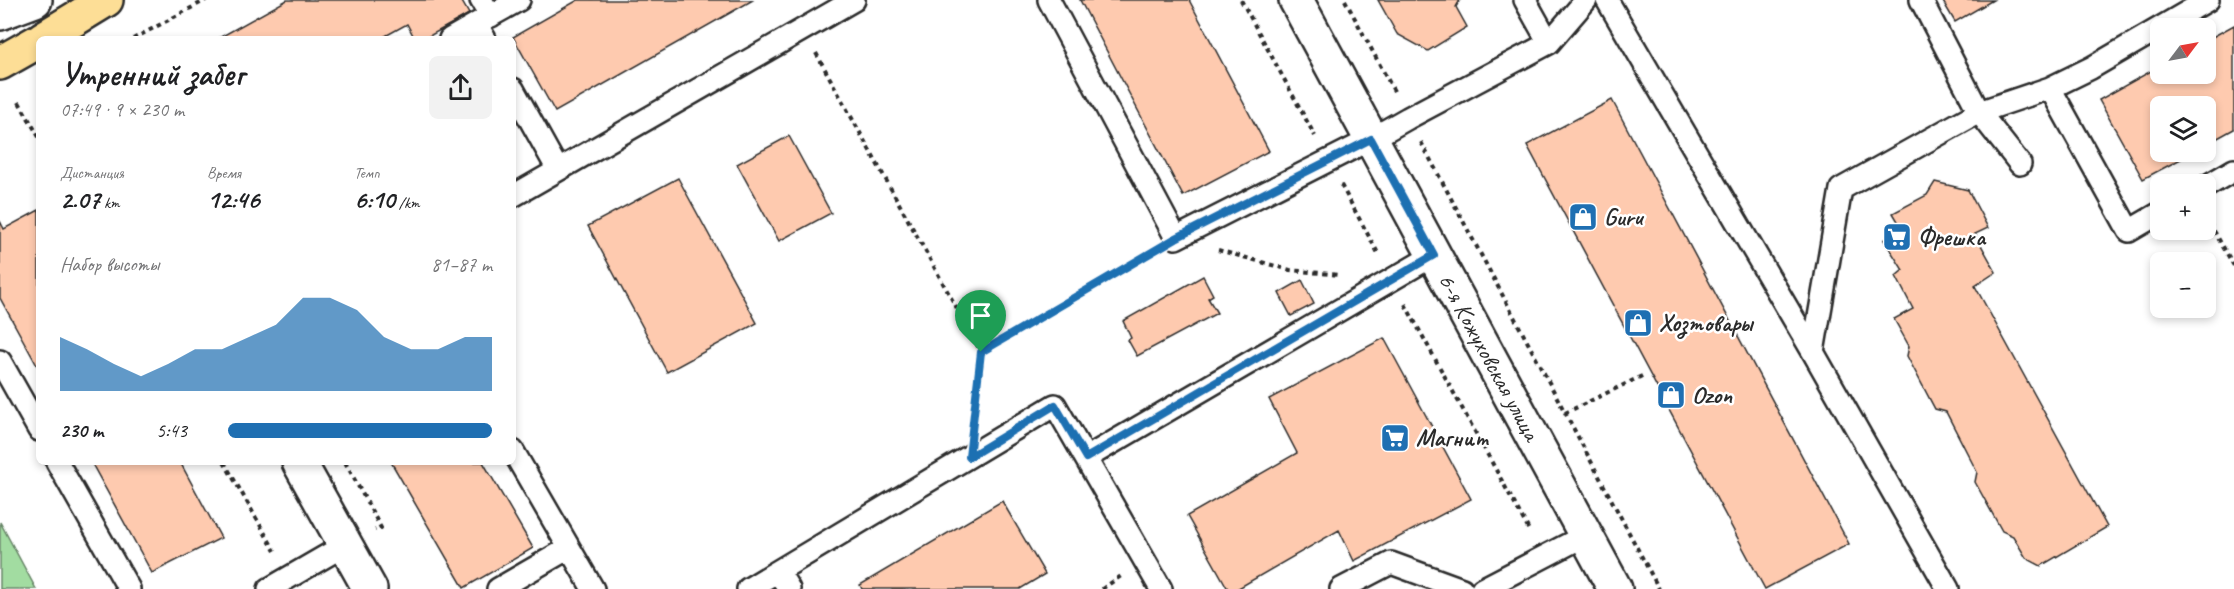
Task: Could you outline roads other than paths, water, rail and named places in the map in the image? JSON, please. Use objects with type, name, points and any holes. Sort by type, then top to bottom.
[{"type":"main road","points":[[53,36],[106,0]]},
{"type":"main road","points":[[0,63],[36,45]]},
{"type":"street","points":[[0,13],[35,0]]},
{"type":"street","name":"6-я Кожуховская улица","points":[[1296,0],[1615,589]]},
{"type":"street","points":[[301,465],[370,589]]},
{"type":"lane","points":[[455,36],[519,0]]},
{"type":"lane","points":[[516,194],[854,0]]},
{"type":"lane","points":[[1049,0],[1176,238],[1371,139],[1549,43],[1586,0]]},
{"type":"lane","points":[[1525,0],[1549,43]]},
{"type":"lane","points":[[1607,0],[1813,352],[1948,589]]},
{"type":"lane","points":[[1921,0],[1979,112],[2020,164]]},
{"type":"lane","points":[[1813,352],[1841,189],[1979,112],[2050,88],[2091,68],[2208,0]]},
{"type":"lane","points":[[2050,88],[2129,231],[2150,219]]},
{"type":"lane","points":[[516,94],[558,170]]},
{"type":"lane","points":[[2216,181],[2234,170]]},
{"type":"lane","points":[[1086,458],[1434,255]]},
{"type":"lane","points":[[0,362],[36,425]]},
{"type":"lane","points":[[748,589],[1055,405],[1161,589]]},
{"type":"lane","points":[[516,456],[593,589]]},
{"type":"lane","points":[[59,465],[129,589]]},
{"type":"lane","points":[[1482,589],[1586,535]]},
{"type":"lane","points":[[269,589],[345,545]]},
{"type":"lane","points":[[498,589],[569,548]]},
{"type":"lane","points":[[1341,589],[1391,563],[1462,589]]},
{"type":"lane","points":[[778,571],[789,589]]},
{"type":"place","name":"Guru","points":[[1583,217]]},
{"type":"place","name":"Фрешка","points":[[1897,237]]},
{"type":"place","name":"Хозтовары","points":[[1638,323]]},
{"type":"place","name":"Ozon","points":[[1671,395]]},
{"type":"place","name":"Магнит","points":[[1395,438]]}]
